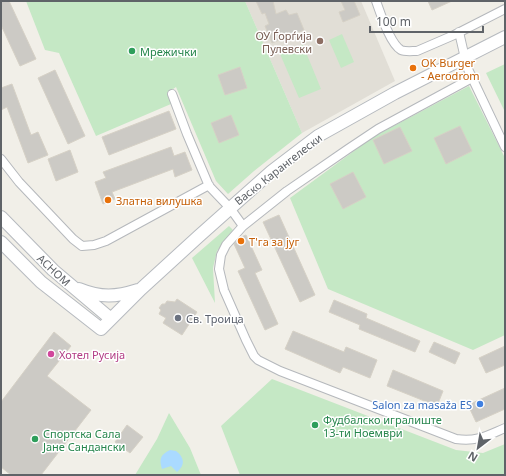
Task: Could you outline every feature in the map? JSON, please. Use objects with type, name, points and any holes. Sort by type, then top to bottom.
[{"type":"street","points":[[376,1],[393,41],[400,49],[411,52],[417,51],[459,32],[505,9]]},
{"type":"street","points":[[459,32],[464,58],[505,147]]},
{"type":"street","name":"Васко Карангелески","points":[[101,329],[141,289],[230,208],[272,171],[318,136],[395,93],[505,36]]},
{"type":"street","points":[[472,78],[378,128],[287,191],[243,226],[226,245],[220,255],[219,269],[224,290],[246,340],[254,356],[258,360],[280,371],[456,439],[479,439],[505,428]]},
{"type":"street","points":[[172,94],[209,185],[230,208],[243,226]]},
{"type":"street","points":[[1,159],[18,182],[73,239],[82,246],[94,245],[106,241],[209,185]]},
{"type":"street","name":"АСНОМ","points":[[1,217],[64,280],[111,319]]},
{"type":"street","name":"АСНОМ","points":[[1,242],[42,282],[101,329]]},
{"type":"street","points":[[64,280],[84,291],[107,296],[124,294],[141,289]]},
{"type":"shaded area","name":"ОУ Ѓорѓија Пулевски","points":[[245,1],[361,1],[395,81],[302,133]]},
{"type":"green space","points":[[26,1],[245,1],[302,133],[254,171],[228,194],[216,181],[176,87],[167,93],[171,104],[96,136],[59,53],[45,50]]},
{"type":"green space","points":[[342,34],[354,62],[341,68],[329,40]]},
{"type":"green space","points":[[303,45],[321,89],[299,98],[280,54]]},
{"type":"green space","points":[[505,64],[505,112],[486,73]]},
{"type":"green space","points":[[469,86],[505,158],[505,335],[473,350],[328,289],[290,198],[373,137]]},
{"type":"green space","points":[[229,226],[233,230],[217,251],[213,268],[215,303],[192,258]]},
{"type":"green space","points":[[272,379],[456,450],[483,453],[505,444],[505,475],[240,475],[221,426]]},
{"type":"green space","points":[[169,413],[190,448],[201,475],[135,475],[157,439]]},
{"type":"water","points":[[170,450],[176,451],[181,456],[183,461],[182,467],[177,472],[171,466],[162,469],[161,458]]},
{"type":"building","points":[[1,1],[9,1],[36,59],[20,66],[1,25]]},
{"type":"building","points":[[256,1],[273,1],[276,14],[286,10],[289,15],[297,13],[304,30],[272,43],[265,26],[269,24],[265,13],[262,14]]},
{"type":"building","points":[[341,1],[354,1],[360,15],[343,22],[339,12],[345,10]]},
{"type":"building","points":[[428,1],[452,1],[432,10]]},
{"type":"building","points":[[240,67],[247,88],[225,95],[218,75]]},
{"type":"building","points":[[55,70],[85,136],[68,144],[38,78]]},
{"type":"building","points":[[12,84],[31,135],[38,132],[48,155],[28,163],[7,107],[1,110],[1,88]]},
{"type":"building","points":[[169,111],[176,129],[109,155],[102,137]]},
{"type":"building","points":[[231,115],[239,135],[219,143],[211,123]]},
{"type":"building","points":[[460,126],[472,151],[446,164],[434,138]]},
{"type":"building","points":[[400,127],[412,151],[384,164],[373,140]]},
{"type":"building","points":[[171,147],[174,156],[185,152],[192,170],[175,177],[173,169],[112,192],[115,199],[103,204],[95,182],[106,178],[103,172]]},
{"type":"building","points":[[70,150],[78,172],[56,181],[48,159]]},
{"type":"building","points":[[353,172],[366,197],[343,209],[330,184]]},
{"type":"building","points":[[279,215],[315,295],[300,302],[263,222]]},
{"type":"building","points":[[246,235],[262,270],[255,273],[278,324],[265,330],[238,271],[245,268],[234,244],[241,237]]},
{"type":"building","name":"Св. Троица","points":[[177,299],[197,312],[182,335],[163,323],[166,318],[159,314],[161,310],[159,308],[162,304],[165,304],[167,301],[175,302]]},
{"type":"building","points":[[334,300],[367,314],[366,318],[420,341],[415,352],[359,329],[360,325],[329,312]]},
{"type":"building","points":[[293,331],[344,352],[346,347],[377,360],[370,378],[343,367],[340,373],[285,349]]},
{"type":"building","name":"Спортска Сала Јане Сандански","points":[[54,332],[71,346],[47,376],[91,410],[41,475],[11,475],[1,467],[1,402]]},
{"type":"building","points":[[434,342],[460,353],[455,364],[429,352]]},
{"type":"building","points":[[505,346],[505,365],[486,373],[479,358]]},
{"type":"building","points":[[393,370],[443,391],[437,406],[387,386]]},
{"type":"building","points":[[505,388],[505,409],[476,422],[468,405]]},
{"type":"building","points":[[127,425],[143,437],[130,453],[115,442]]},
{"type":"place","name":"ОУ Ѓорѓија Пулевски","points":[[320,41]]},
{"type":"place","name":"Мрежички","points":[[132,51]]},
{"type":"place","name":"OK Burger - Aerodrom","points":[[413,68]]},
{"type":"place","name":"Златна вилушка","points":[[108,200]]},
{"type":"place","name":"Т'га за југ","points":[[241,241]]},
{"type":"place","name":"Св. Троица","points":[[178,318]]},
{"type":"place","name":"Хотел Русија","points":[[51,354]]},
{"type":"place","name":"Salon za masaža ES","points":[[480,404]]},
{"type":"place","name":"Фудбалско игралиште 13-ти Ноември","points":[[315,425]]},
{"type":"place","name":"Спортска Сала Јане Сандански","points":[[35,439]]}]
